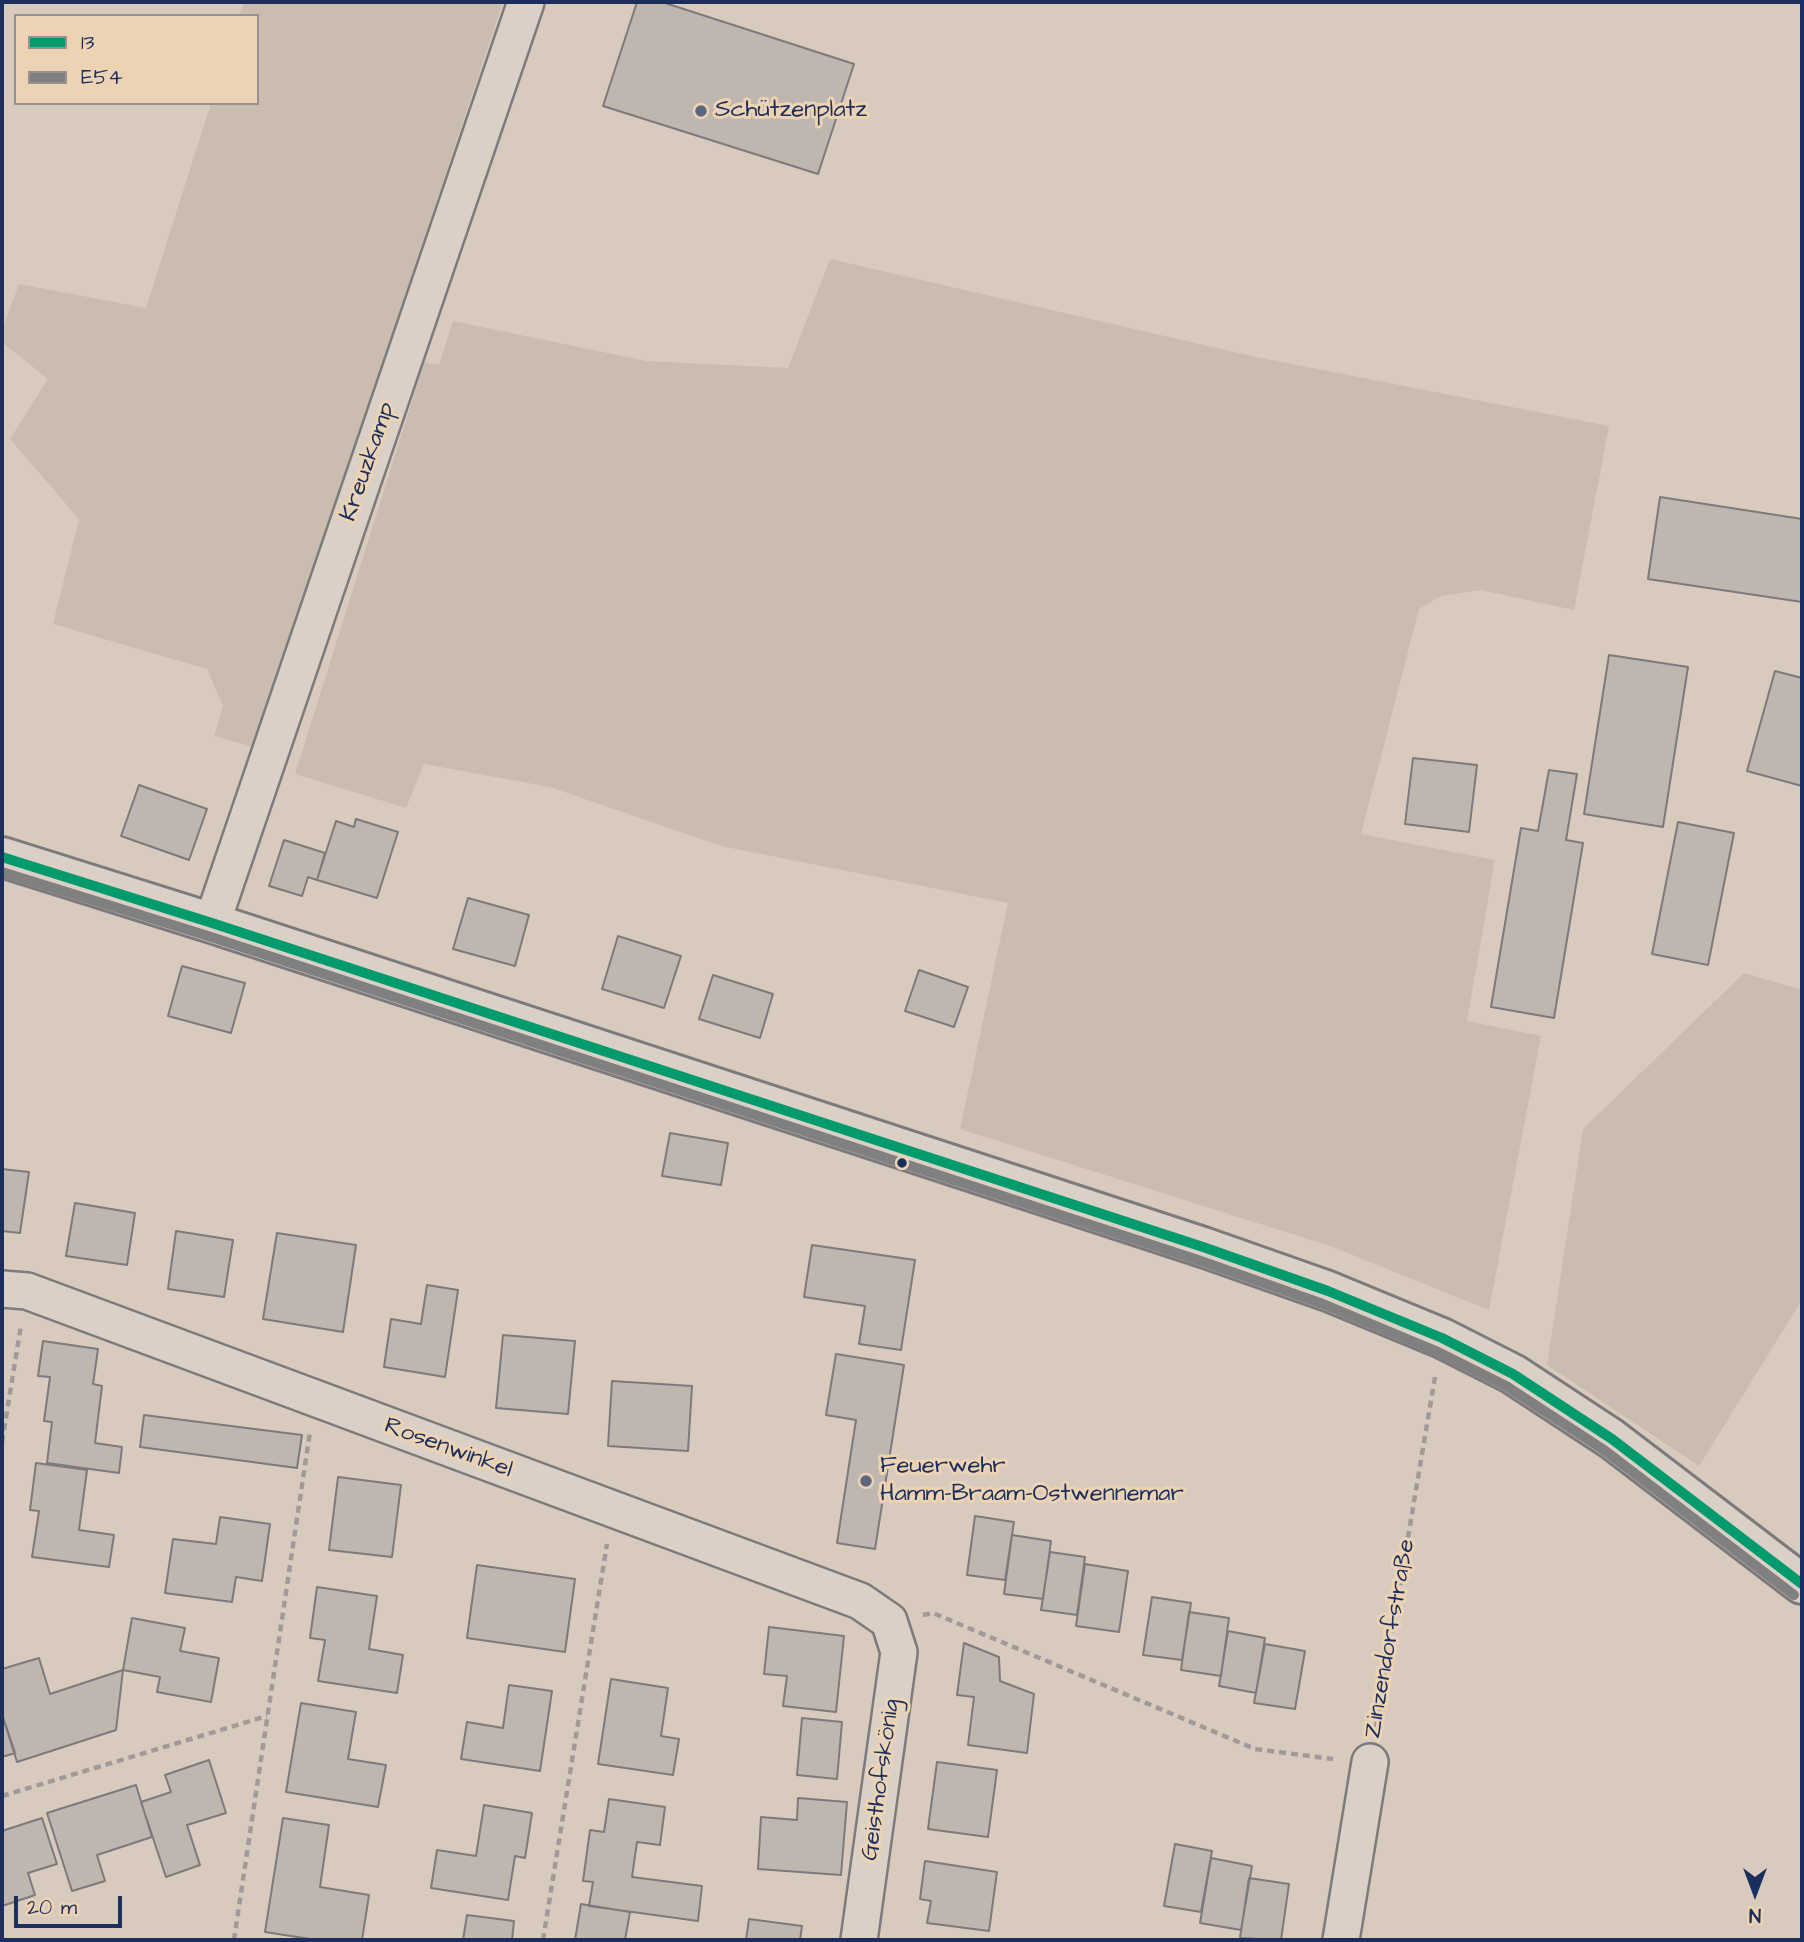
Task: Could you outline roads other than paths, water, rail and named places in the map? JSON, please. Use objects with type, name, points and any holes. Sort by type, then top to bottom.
[{"type":"main road","points":[[2,857],[1203,1247],[1328,1291],[1442,1338],[1513,1374],[1612,1439],[1802,1584]]},
{"type":"street","name":"Kreuzkamp","points":[[212,923],[526,2]]},
{"type":"street","name":"Rosenwinkel","points":[[14,1290],[860,1601],[889,1621]]},
{"type":"street","name":"Geisthofskönig","points":[[859,1940],[899,1652],[889,1621]]},
{"type":"street","name":"Zinzendorfstraße","points":[[1341,1940],[1370,1762]]},
{"type":"place","name":"Schützenplatz","points":[[701,111]]},
{"type":"place","name":"Feuerwehr Hamm-Braam-Ostwennemar","points":[[866,1481]]}]
